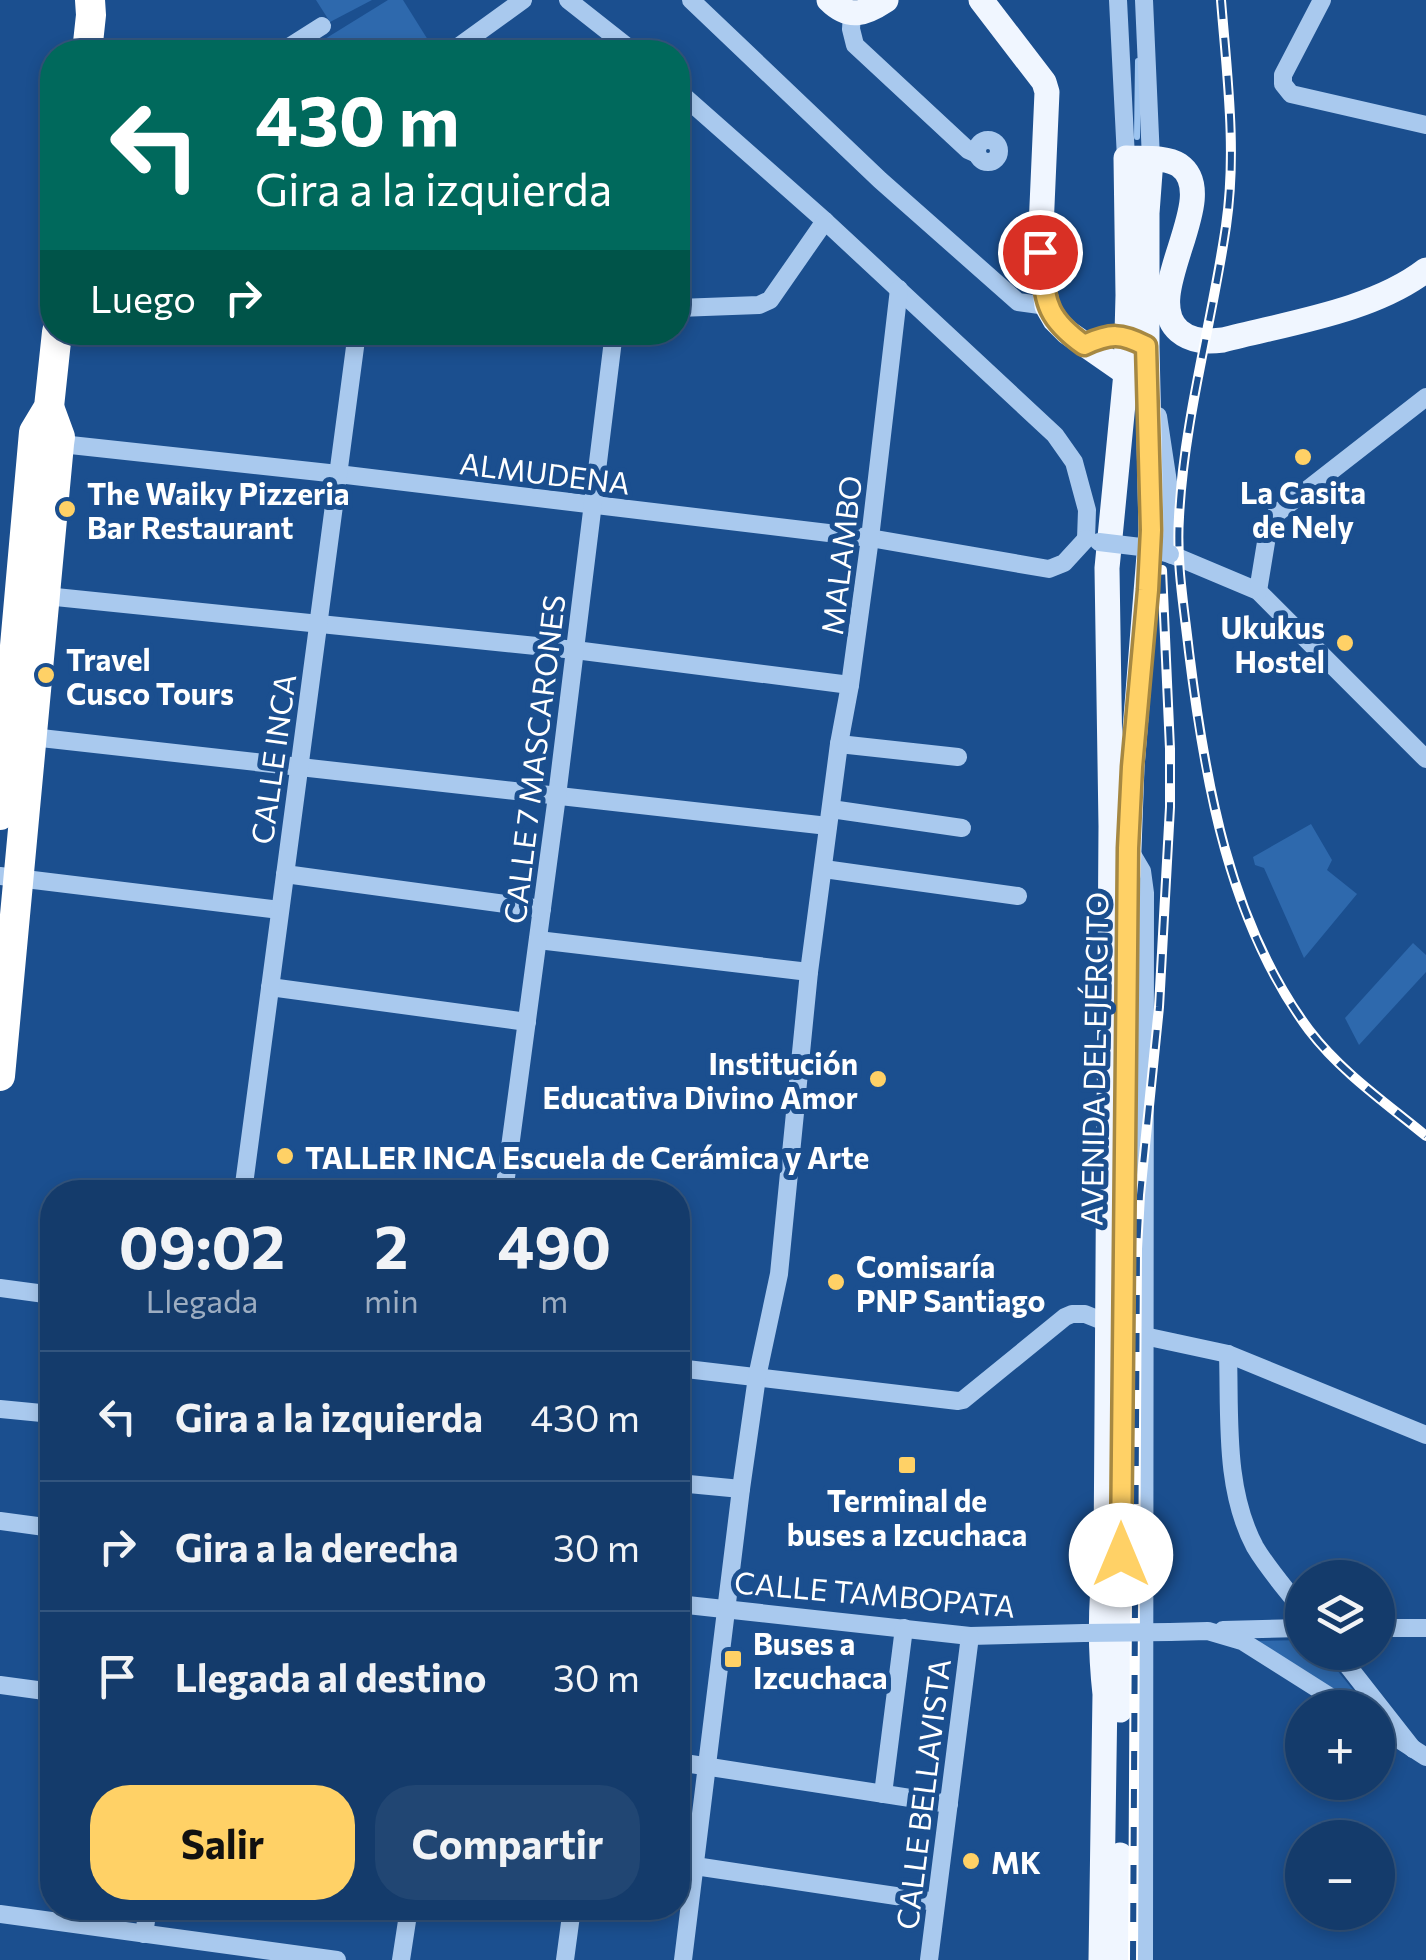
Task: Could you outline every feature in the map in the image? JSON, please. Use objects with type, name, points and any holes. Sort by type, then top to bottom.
[{"type":"highway","points":[[88,40],[90,0]]},
{"type":"highway","points":[[0,1076],[9,877],[46,442],[34,432],[49,407],[56,345]]},
{"type":"highway","points":[[0,815],[20,736]]},
{"type":"main road","points":[[829,0],[852,14],[866,13],[886,0]]},
{"type":"main road","points":[[982,0],[1044,82],[1047,92],[1040,252],[1047,306],[1056,320],[1084,345],[1136,373]]},
{"type":"main road","points":[[1138,159],[1180,166],[1191,180],[1192,207],[1167,305],[1176,329],[1191,338],[1206,342],[1223,340],[1364,304],[1398,290],[1426,270]]},
{"type":"main road","name":"AVENIDA DEL EJÉRCITO","points":[[1119,1960],[1128,848],[1150,557],[1136,373],[1138,159]]},
{"type":"main road","points":[[1084,345],[1106,336],[1137,341]]},
{"type":"main road","name":"AVENIDA DEL EJÉRCITO","points":[[1101,1960],[1105,1694],[1110,1665],[1106,1560],[1125,1329],[1107,568],[1136,373]]},
{"type":"street","points":[[468,40],[523,0]]},
{"type":"street","points":[[568,0],[619,40]]},
{"type":"street","points":[[691,0],[880,180],[1018,302],[1047,306]]},
{"type":"street","points":[[998,0],[1006,32]]},
{"type":"street","points":[[1118,0],[1138,159]]},
{"type":"street","points":[[1138,159],[1144,0]]},
{"type":"street","points":[[1322,0],[1283,74],[1283,84],[1291,94],[1426,125]]},
{"type":"street","points":[[852,14],[855,45],[968,150],[977,154]]},
{"type":"street","points":[[299,40],[322,26]]},
{"type":"street","points":[[690,102],[825,220],[1055,435],[1074,462],[1092,540],[1171,554],[1258,591],[1426,758]]},
{"type":"street","points":[[690,308],[759,306],[770,300],[825,220]]},
{"type":"street","name":"MALAMBO","points":[[690,1900],[757,1377],[779,1274],[809,972],[870,538],[899,290]]},
{"type":"street","points":[[1137,341],[1154,370],[1170,502],[1171,554]]},
{"type":"street","name":"CALLE INCA","points":[[245,1180],[355,345]]},
{"type":"street","name":"CALLE 7 MASCARONES","points":[[506,1180],[612,345]]},
{"type":"street","points":[[1258,591],[1270,524],[1276,514],[1426,396]]},
{"type":"street","name":"ALMUDENA","points":[[46,442],[870,538],[1048,569],[1064,563],[1092,540]]},
{"type":"street","points":[[33,595],[575,650],[850,685]]},
{"type":"street","points":[[20,736],[557,796],[962,828]]},
{"type":"street","points":[[839,744],[958,757]]},
{"type":"street","points":[[824,869],[1018,896]]},
{"type":"street","points":[[285,874],[542,910]]},
{"type":"street","points":[[9,877],[280,910]]},
{"type":"street","points":[[538,940],[809,972]]},
{"type":"street","points":[[270,987],[527,1022]]},
{"type":"street","points":[[0,1288],[40,1293]]},
{"type":"street","points":[[690,1369],[958,1402],[1065,1317],[1085,1314],[1125,1329],[1228,1354],[1426,1435]]},
{"type":"street","name":"AVENIDA DEL EJÉRCITO","points":[[1125,1329],[1144,1960]]},
{"type":"street","points":[[1228,1354],[1232,1467],[1243,1518],[1254,1544],[1285,1588]]},
{"type":"street","points":[[0,1409],[40,1413]]},
{"type":"street","points":[[690,1484],[741,1490]]},
{"type":"street","points":[[0,1521],[40,1526]]},
{"type":"street","name":"CALLE TAMBOPATA","points":[[690,1605],[970,1636],[1208,1631],[1242,1641],[1320,1690]]},
{"type":"street","points":[[883,1794],[904,1628]]},
{"type":"street","points":[[1395,1628],[1426,1628]]},
{"type":"street","points":[[1208,1631],[1285,1629]]},
{"type":"street","name":"CALLE BELLAVISTA","points":[[929,1960],[970,1636]]},
{"type":"street","points":[[1352,1670],[1420,1753]]},
{"type":"street","points":[[0,1684],[40,1690]]},
{"type":"street","points":[[1395,1737],[1420,1753]]},
{"type":"street","points":[[690,1764],[949,1804]]},
{"type":"street","points":[[694,1866],[936,1902]]},
{"type":"street","points":[[0,1914],[40,1920]]},
{"type":"street","points":[[43,1920],[337,1960]]},
{"type":"street","points":[[144,1934],[146,1920]]},
{"type":"street","points":[[401,1960],[407,1920]]},
{"type":"street","points":[[565,1960],[570,1920]]},
{"type":"street","name":"MALAMBO","points":[[683,1960],[688,1920]]},
{"type":"shaded area","points":[[316,0],[372,0],[330,22]]},
{"type":"shaded area","points":[[388,0],[403,0],[428,40],[323,40]]},
{"type":"shaded area","points":[[1311,824],[1332,860],[1327,870],[1357,894],[1304,958],[1264,868],[1255,865],[1253,857]]},
{"type":"shaded area","points":[[1413,943],[1426,955],[1426,972],[1359,1045],[1345,1018]]},
{"type":"shaded area","points":[[1285,1640],[1285,1660],[1255,1641]]},
{"type":"shaded area","points":[[1301,1670],[1337,1670],[1353,1690],[1333,1690]]},
{"type":"waterway","points":[[1137,137],[1138,61]]},
{"type":"railway","points":[[1221,0],[1230,113],[1229,198],[1186,444],[1178,534],[1203,751],[1240,897],[1282,988],[1309,1030],[1335,1060],[1426,1136]]},
{"type":"railway","points":[[1133,1960],[1137,1249],[1159,1007],[1170,807],[1162,570]]},
{"type":"place","name":"La Casita de Nely","points":[[1303,457]]},
{"type":"place","name":"The Waiky Pizzeria Bar Restaurant","points":[[67,509]]},
{"type":"place","name":"Ukukus Hostel","points":[[1345,643]]},
{"type":"place","name":"Travel Cusco Tours","points":[[46,675]]},
{"type":"place","name":"Institución Educativa Divino Amor","points":[[878,1079]]},
{"type":"place","name":"TALLER INCA Escuela de Cerámica y Arte","points":[[285,1156]]},
{"type":"place","name":"Comisaría PNP Santiago","points":[[836,1282]]},
{"type":"place","name":"Terminal de buses a Izcuchaca","points":[[907,1465]]},
{"type":"place","name":"Buses a Izcuchaca","points":[[733,1659]]},
{"type":"place","name":"MK","points":[[971,1861]]},
{"type":"route","points":[[1040,252],[1047,306],[1067,332],[1084,345],[1106,336],[1127,336],[1146,346],[1151,530],[1128,848],[1121,1555]]}]
